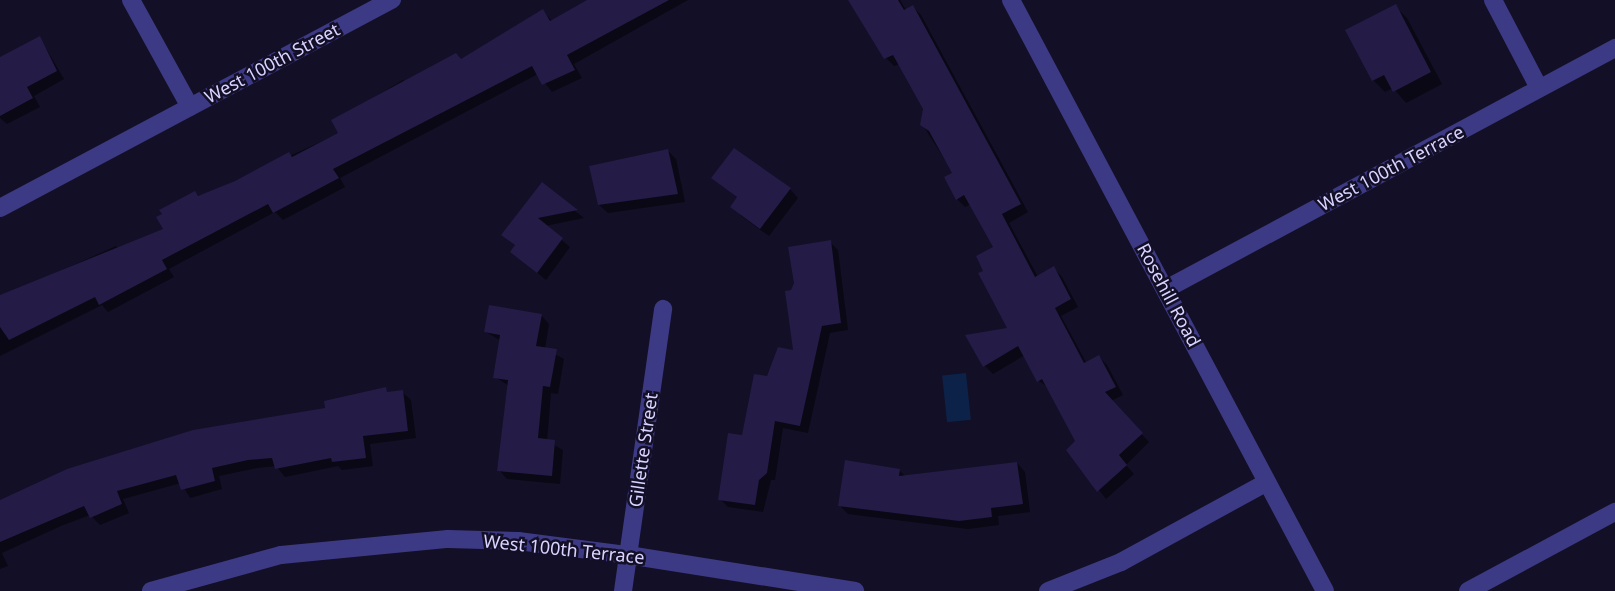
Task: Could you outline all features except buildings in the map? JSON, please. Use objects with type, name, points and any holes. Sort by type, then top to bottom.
[{"type":"street","name":"West 100th Street","points":[[131,0],[190,107]]},
{"type":"street","name":"West 100th Street","points":[[0,208],[392,0]]},
{"type":"street","name":"Rosehill Road","points":[[1011,0],[1325,591]]},
{"type":"street","points":[[1493,0],[1539,88]]},
{"type":"street","name":"West 100th Terrace","points":[[1166,289],[1615,48]]},
{"type":"street","name":"Gillette Street","points":[[623,591],[663,309]]},
{"type":"street","points":[[1048,591],[1121,562],[1267,482]]},
{"type":"street","points":[[1468,591],[1615,512]]},
{"type":"street","name":"West 100th Terrace","points":[[151,591],[281,555],[436,540],[517,541],[628,555],[855,591]]},
{"type":"water","points":[[966,373],[971,420],[947,422],[942,376]]}]
